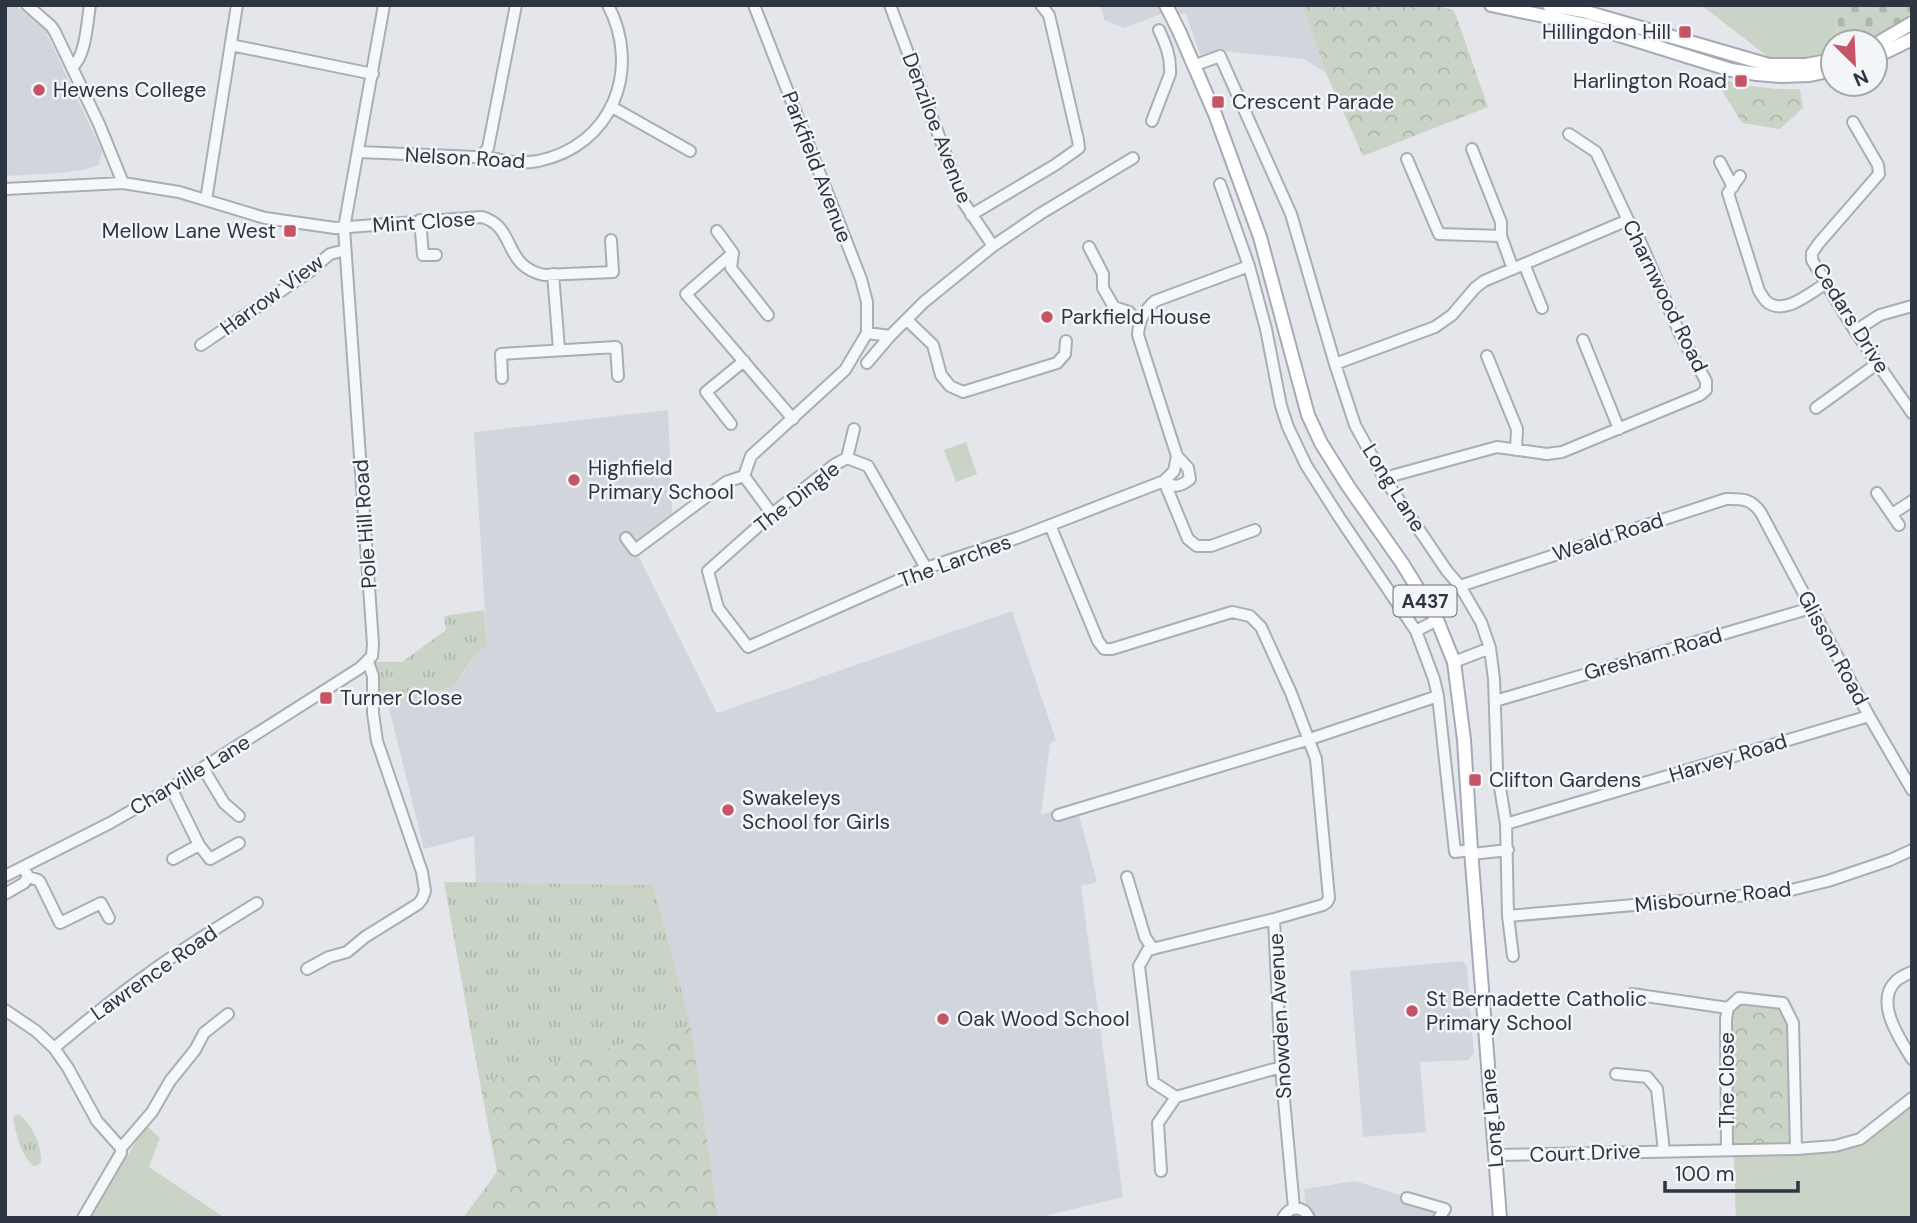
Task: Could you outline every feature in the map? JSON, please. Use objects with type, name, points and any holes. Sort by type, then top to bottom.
[{"type":"main road","name":"Long Lane","points":[[1166,5],[1180,31],[1215,114],[1261,237],[1308,415],[1321,443],[1437,620],[1454,662],[1464,740],[1500,1218]]},
{"type":"main road","name":"Long Lane","points":[[1175,5],[1180,31]]},
{"type":"main road","points":[[1491,5],[1587,25],[1731,70],[1781,76],[1819,73]]},
{"type":"main road","points":[[1549,5],[1584,8],[1609,19],[1769,65],[1819,63]]},
{"type":"main road","points":[[1601,5],[1609,19]]},
{"type":"main road","points":[[1584,8],[1587,25]]},
{"type":"main road","points":[[1889,37],[1912,23]]},
{"type":"main road","points":[[1889,50],[1912,39]]},
{"type":"street","points":[[27,5],[51,26],[123,183]]},
{"type":"street","points":[[72,67],[81,54],[90,5]]},
{"type":"street","points":[[206,200],[237,5]]},
{"type":"street","name":"Pole Hill Road","points":[[307,969],[347,951],[411,909],[424,894],[422,872],[377,741],[373,713],[373,676],[368,662],[372,656],[373,644],[344,228],[384,5]]},
{"type":"street","points":[[482,155],[488,148],[516,5]]},
{"type":"street","name":"Nelson Road","points":[[359,152],[475,157],[482,155],[524,163],[556,156],[578,144],[603,120],[612,107],[621,78],[623,57],[620,36],[608,5]]},
{"type":"street","name":"Parkfield Avenue","points":[[754,5],[861,279],[867,302],[867,333]]},
{"type":"street","name":"Denziloe Avenue","points":[[890,5],[964,203],[993,246]]},
{"type":"street","points":[[971,215],[1079,148],[1049,15],[1041,5]]},
{"type":"street","points":[[1152,121],[1170,74],[1167,47],[1159,30]]},
{"type":"street","points":[[1167,47],[1180,31]]},
{"type":"street","points":[[231,46],[373,74]]},
{"type":"street","name":"Long Lane","points":[[1194,66],[1220,56],[1291,214],[1335,364],[1356,425],[1384,478],[1460,586],[1481,622],[1490,648],[1494,678],[1497,769],[1506,824],[1508,916],[1513,956]]},
{"type":"street","points":[[612,107],[690,151]]},
{"type":"street","name":"Cedars Drive","points":[[1853,122],[1878,165],[1879,174],[1812,253],[1812,260],[1855,331],[1912,413]]},
{"type":"street","name":"Charnwood Road","points":[[1384,478],[1497,447],[1547,454],[1562,452],[1700,395],[1706,390],[1706,382],[1680,334],[1634,227],[1628,220],[1596,152],[1569,134]]},
{"type":"street","points":[[1472,149],[1501,222],[1501,236],[1542,308]]},
{"type":"street","points":[[867,363],[924,302],[993,246],[1126,158]]},
{"type":"street","points":[[1407,159],[1439,234],[1501,236]]},
{"type":"street","points":[[1720,162],[1733,187]]},
{"type":"street","points":[[1740,176],[1728,193],[1759,291],[1768,303],[1779,306],[1791,304],[1825,284]]},
{"type":"street","points":[[5,189],[123,183],[179,192],[265,219],[344,228]]},
{"type":"street","points":[[1220,184],[1249,266],[1288,427],[1306,465],[1416,631],[1434,679],[1455,852],[1507,850]]},
{"type":"street","name":"Mint Close","points":[[344,228],[474,216],[487,219],[502,231],[522,266],[535,273],[553,274],[613,272],[611,240]]},
{"type":"street","points":[[420,220],[423,256],[436,255]]},
{"type":"street","points":[[1335,364],[1435,327],[1452,315],[1484,281],[1628,220]]},
{"type":"street","points":[[717,231],[733,253],[731,268],[768,315]]},
{"type":"street","points":[[1089,247],[1103,274],[1102,288],[1114,307],[1129,313],[1139,323],[1145,310],[1155,301],[1249,266]]},
{"type":"street","name":"Harrow View","points":[[201,345],[309,272],[330,254],[345,250]]},
{"type":"street","points":[[733,253],[685,294],[793,419]]},
{"type":"street","points":[[553,274],[559,349]]},
{"type":"street","points":[[1855,331],[1880,315],[1912,306]]},
{"type":"street","points":[[908,320],[933,345],[941,376],[950,386],[963,392],[1057,363],[1065,354],[1066,341]]},
{"type":"street","name":"The Larches","points":[[748,647],[926,568],[1050,526],[1164,481],[1172,486],[1182,485],[1190,479],[1188,468],[1177,456],[1143,352],[1138,335],[1139,323]]},
{"type":"street","points":[[744,477],[751,456],[845,370],[867,333],[890,336]]},
{"type":"street","points":[[1583,340],[1619,429]]},
{"type":"street","points":[[502,379],[501,354],[616,347],[618,376]]},
{"type":"street","points":[[1487,356],[1517,429],[1516,450]]},
{"type":"street","points":[[732,424],[706,391],[744,361]]},
{"type":"street","points":[[1816,408],[1878,363]]},
{"type":"street","points":[[847,458],[854,429]]},
{"type":"street","points":[[1177,456],[1174,471],[1164,481],[1188,539],[1197,546],[1211,546],[1255,530]]},
{"type":"street","name":"The Dingle","points":[[748,647],[718,608],[708,571],[772,514],[834,465],[847,458],[868,466],[926,568]]},
{"type":"street","points":[[744,477],[772,514]]},
{"type":"street","points":[[626,537],[635,550],[726,482],[744,477]]},
{"type":"street","points":[[1877,493],[1899,525]]},
{"type":"street","name":"Weald Road","points":[[1460,586],[1726,499],[1746,499],[1756,505]]},
{"type":"street","points":[[1892,514],[1912,501]]},
{"type":"street","name":"Glisson Road","points":[[1756,505],[1869,716],[1912,790]]},
{"type":"street","points":[[1050,526],[1098,641],[1104,649],[1112,649],[1232,612],[1250,616],[1261,627],[1291,692],[1316,759],[1329,898],[1323,905],[1330,915]]},
{"type":"street","name":"Gresham Road","points":[[1495,701],[1811,608]]},
{"type":"street","points":[[1416,631],[1437,620]]},
{"type":"street","points":[[1454,662],[1490,648]]},
{"type":"street","name":"Charville Lane","points":[[5,876],[26,872],[171,788],[368,662]]},
{"type":"street","points":[[1058,815],[1437,696]]},
{"type":"street","name":"Harvey Road","points":[[1506,824],[1869,716]]},
{"type":"street","points":[[203,768],[224,803],[239,816]]},
{"type":"street","points":[[171,788],[199,845],[210,859],[239,843]]},
{"type":"street","points":[[173,859],[199,845]]},
{"type":"street","name":"Misbourne Road","points":[[1508,916],[1783,892],[1840,877],[1912,850]]},
{"type":"street","points":[[5,894],[24,883],[26,872],[40,882],[60,923],[101,903],[109,918]]},
{"type":"street","points":[[1126,877],[1146,937],[1153,948]]},
{"type":"street","name":"Lawrence Road","points":[[54,1048],[149,973],[257,902]]},
{"type":"street","name":"Snowden Avenue","points":[[1294,1208],[1281,1067],[1274,919],[1323,905]]},
{"type":"street","points":[[1176,1097],[1153,1082],[1139,966],[1148,950],[1153,948],[1274,919]]},
{"type":"street","points":[[1912,972],[1895,981],[1889,993],[1887,1012],[1912,1059]]},
{"type":"street","points":[[1632,994],[1728,1008]]},
{"type":"street","name":"The Close","points":[[1727,1150],[1726,1019],[1728,1008],[1739,998],[1783,1003],[1793,1023],[1796,1149]]},
{"type":"street","points":[[5,1010],[27,1024],[54,1048],[97,1121],[121,1148]]},
{"type":"street","points":[[83,1218],[121,1153],[121,1148],[152,1112],[204,1033],[228,1014]]},
{"type":"street","points":[[1161,1171],[1158,1123],[1176,1097],[1281,1067]]},
{"type":"street","points":[[1616,1074],[1647,1077],[1657,1088],[1664,1151]]},
{"type":"street","name":"Court Drive","points":[[1495,1155],[1835,1146],[1860,1139],[1912,1098]]},
{"type":"street","points":[[1407,1198],[1445,1209],[1439,1218]]},
{"type":"street","points":[[1283,1218],[1294,1208],[1304,1211],[1309,1218]]},
{"type":"shaded area","name":"Hewens College","points":[[5,5],[15,5],[45,30],[102,151],[99,165],[61,173],[5,176]]},
{"type":"shaded area","points":[[1101,5],[1302,5],[1326,73],[1304,59],[1222,51],[1204,66],[1186,14],[1164,13],[1125,28],[1104,20]]},
{"type":"shaded area","points":[[668,410],[673,529],[638,555],[717,713],[1012,611],[1056,740],[1050,744],[1041,815],[1076,804],[1097,882],[1081,886],[1123,1197],[1036,1218],[718,1218],[691,1026],[653,885],[476,883],[474,836],[424,849],[388,704],[449,688],[474,656],[487,646],[474,432]]},
{"type":"shaded area","name":"St Bernadette Catholic Primary School","points":[[1462,961],[1467,966],[1474,1053],[1469,1060],[1420,1062],[1426,1132],[1363,1137],[1350,971]]},
{"type":"shaded area","points":[[1355,1181],[1445,1209],[1442,1218],[1307,1218],[1304,1189]]},
{"type":"green space","points":[[1302,5],[1432,5],[1454,10],[1488,107],[1363,156],[1326,73]]},
{"type":"green space","points":[[1701,5],[1837,5],[1838,28],[1819,28],[1819,58],[1771,59]]},
{"type":"green space","points":[[1837,5],[1912,5],[1912,12],[1889,31],[1889,28],[1838,28]]},
{"type":"green space","points":[[1713,76],[1756,87],[1800,89],[1803,108],[1780,129],[1742,123]]},
{"type":"green space","points":[[966,442],[977,474],[956,482],[944,450]]},
{"type":"green space","points":[[484,610],[487,646],[474,656],[456,683],[449,688],[388,704],[374,705],[368,662],[402,662],[446,630],[444,616]]},
{"type":"green space","points":[[444,882],[653,885],[691,1026],[480,1083]]},
{"type":"green space","points":[[1739,998],[1783,1003],[1793,1023],[1796,1149],[1736,1218],[1734,1150],[1727,1150],[1726,1019]]},
{"type":"green space","points":[[691,1026],[718,1218],[463,1218],[497,1172],[480,1083]]},
{"type":"green space","points":[[1912,1098],[1912,1218],[1736,1218],[1734,1149],[1847,1143]]},
{"type":"green space","points":[[18,1114],[28,1123],[38,1142],[41,1162],[38,1165],[33,1166],[20,1144],[13,1118]]},
{"type":"green space","points":[[146,1125],[160,1138],[149,1167],[225,1218],[90,1218]]},
{"type":"place","name":"Hillingdon Hill","points":[[1685,32]]},
{"type":"place","name":"Harlington Road","points":[[1741,81]]},
{"type":"place","name":"Hewens College","points":[[39,90]]},
{"type":"place","name":"Crescent Parade","points":[[1218,102]]},
{"type":"place","name":"Mellow Lane West","points":[[290,231]]},
{"type":"place","name":"Parkfield House","points":[[1047,317]]},
{"type":"place","name":"Highfield Primary School","points":[[574,480]]},
{"type":"place","name":"Turner Close","points":[[326,698]]},
{"type":"place","name":"Clifton Gardens","points":[[1475,780]]},
{"type":"place","name":"Swakeleys School for Girls","points":[[728,810]]},
{"type":"place","name":"St Bernadette Catholic Primary School","points":[[1412,1011]]},
{"type":"place","name":"Oak Wood School","points":[[943,1019]]}]
